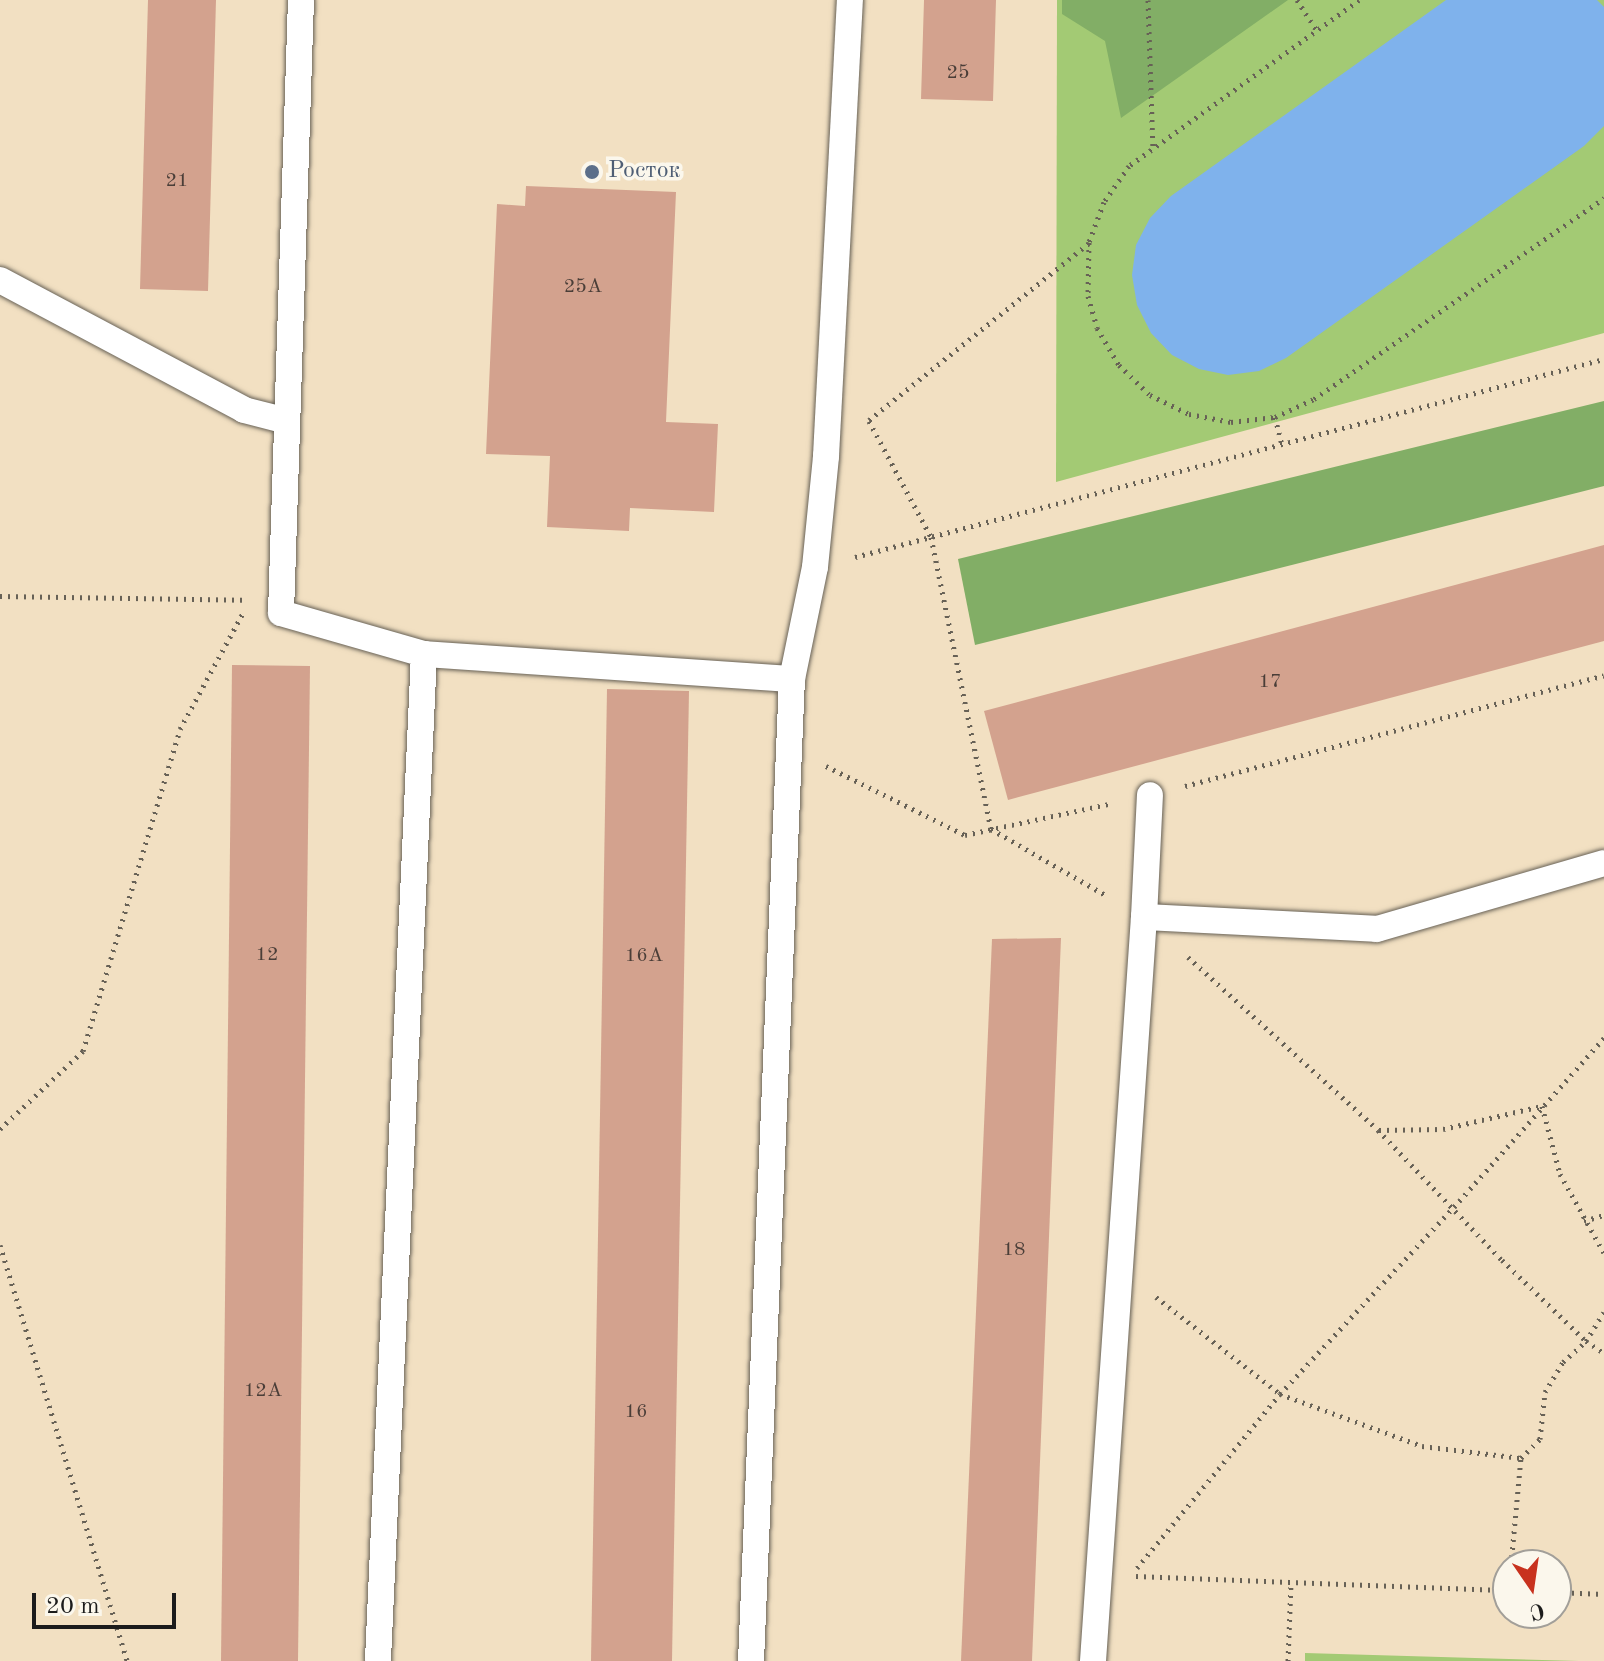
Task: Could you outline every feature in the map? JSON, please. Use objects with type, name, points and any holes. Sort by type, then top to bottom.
[{"type":"lane","points":[[301,0],[281,613],[424,654],[792,679]]},
{"type":"lane","points":[[751,1661],[792,679],[815,567],[826,456],[850,0]]},
{"type":"lane","points":[[0,280],[244,410],[287,421]]},
{"type":"lane","points":[[378,1661],[424,654]]},
{"type":"lane","points":[[1093,1661],[1150,795]]},
{"type":"lane","points":[[1144,917],[1377,929],[1604,863]]},
{"type":"path","points":[[1148,0],[1153,149]]},
{"type":"path","points":[[1297,0],[1317,31]]},
{"type":"path","points":[[1359,0],[1129,166],[1104,202],[1089,242],[1087,286],[1097,328],[1119,365],[1150,395],[1189,414],[1231,422],[1275,417],[1314,399],[1604,198]]},
{"type":"path","points":[[826,456],[1089,242]]},
{"type":"path","points":[[815,567],[1604,359]]},
{"type":"path","points":[[1275,417],[1282,445]]},
{"type":"path","points":[[869,421],[931,537],[991,829],[1144,917],[1378,1130],[1502,1260],[1586,1341],[1604,1353]]},
{"type":"path","points":[[0,596],[250,600],[180,729],[83,1051],[0,1129]]},
{"type":"path","points":[[789,748],[965,835],[1150,795],[1604,675]]},
{"type":"path","points":[[1492,1589],[1131,1576],[1280,1394],[1454,1207],[1604,1038]]},
{"type":"path","points":[[1378,1130],[1443,1129],[1542,1106]]},
{"type":"path","points":[[1542,1106],[1560,1174],[1604,1253]]},
{"type":"path","points":[[1584,1221],[1604,1215]]},
{"type":"path","points":[[0,1245],[127,1661]]},
{"type":"path","points":[[1120,1269],[1280,1394],[1422,1446],[1521,1458]]},
{"type":"path","points":[[1512,1549],[1521,1458],[1540,1439],[1545,1392],[1563,1362],[1586,1341],[1604,1312]]},
{"type":"path","points":[[1288,1661],[1291,1582]]},
{"type":"path","points":[[1572,1593],[1604,1594]]},
{"type":"green space","points":[[1057,0],[1604,0],[1604,333],[1056,482]]},
{"type":"green space","points":[[1062,0],[1288,0],[1121,118],[1105,41],[1062,14]]},
{"type":"green space","points":[[1604,401],[1604,486],[975,645],[958,559]]},
{"type":"green space","points":[[1305,1653],[1579,1661],[1305,1661]]},
{"type":"water","points":[[1446,0],[1597,0],[1604,7],[1604,126],[1584,146],[1286,358],[1259,371],[1228,375],[1199,369],[1172,355],[1151,333],[1137,305],[1132,275],[1136,245],[1150,218],[1171,196]]},
{"type":"building","points":[[148,0],[216,0],[208,291],[140,289]]},
{"type":"building","points":[[924,0],[996,0],[993,101],[921,99]]},
{"type":"building","points":[[526,186],[676,192],[666,422],[718,424],[714,512],[630,508],[629,531],[547,527],[550,456],[486,454],[497,204],[525,206]]},
{"type":"building","points":[[1604,545],[1604,641],[1008,800],[984,711]]},
{"type":"building","points":[[232,665],[310,666],[298,1661],[221,1661]]},
{"type":"building","points":[[607,689],[689,691],[672,1661],[591,1661]]},
{"type":"building","points":[[1061,938],[1032,1661],[961,1661],[992,939]]},
{"type":"place","name":"Росток","points":[[592,172]]}]
